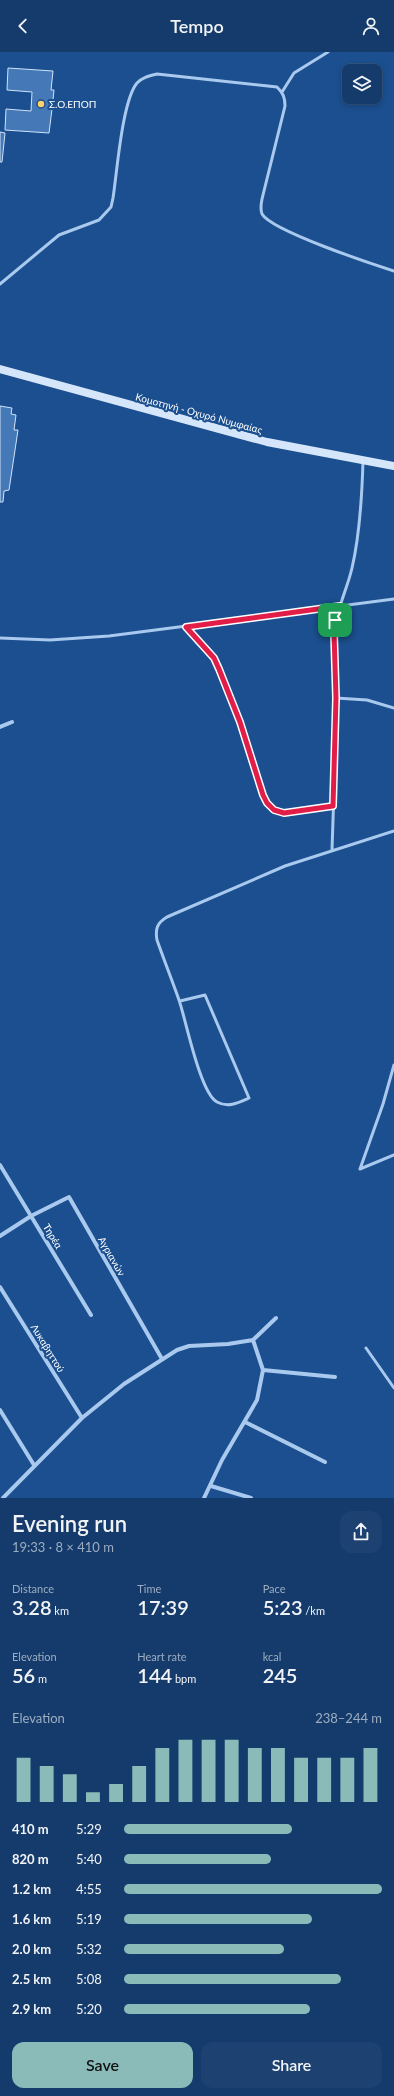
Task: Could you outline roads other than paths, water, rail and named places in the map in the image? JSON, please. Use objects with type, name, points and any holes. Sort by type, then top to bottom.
[{"type":"main road","name":"Κομοτηνή - Οχυρό Νυμφαίας","points":[[0,369],[218,430],[267,442],[394,466]]},
{"type":"street","points":[[0,727],[12,722]]},
{"type":"street","name":"Τηρέα","points":[[0,1164],[91,1315]]},
{"type":"street","name":"Αγριανών","points":[[31,1216],[69,1197],[162,1359]]},
{"type":"street","points":[[0,1236],[31,1216]]},
{"type":"street","name":"Λυκαβηττού","points":[[0,1286],[82,1418]]},
{"type":"street","points":[[3,1498],[82,1418],[124,1384],[176,1350],[189,1346],[228,1344],[253,1340],[276,1318]]},
{"type":"street","points":[[204,1498],[222,1460],[258,1400],[263,1370],[253,1340]]},
{"type":"street","points":[[263,1370],[335,1377]]},
{"type":"street","points":[[0,1410],[34,1465]]},
{"type":"street","points":[[245,1422],[325,1462]]},
{"type":"street","points":[[211,1486],[251,1498]]},
{"type":"lane","points":[[282,92],[294,74],[328,52]]},
{"type":"lane","points":[[0,284],[59,235],[99,220],[108,211],[113,198],[128,101],[132,90],[142,79],[157,74],[270,85],[282,92],[285,99],[285,106],[260,208],[263,215],[278,225],[330,250],[394,271]]},
{"type":"lane","points":[[332,850],[336,698],[334,633],[340,606],[348,587],[355,554],[363,461]]},
{"type":"lane","points":[[0,638],[50,640],[80,639],[186,627],[394,599]]},
{"type":"lane","points":[[186,627],[214,658],[240,722],[263,795],[267,803],[274,810],[284,813],[333,806]]},
{"type":"lane","points":[[336,698],[367,700],[394,708]]},
{"type":"lane","points":[[180,1001],[204,995],[249,1098],[236,1104],[226,1106],[216,1102],[210,1095],[194,1055],[180,1001],[156,940],[155,931],[159,922],[167,917],[255,878],[332,850],[394,831]]},
{"type":"lane","points":[[394,1065],[378,1119],[360,1169],[394,1155]]},
{"type":"lane","points":[[366,1348],[394,1388]]},
{"type":"place","name":"Σ.Ο.ΕΠΟΠ","points":[[41,104]]}]
